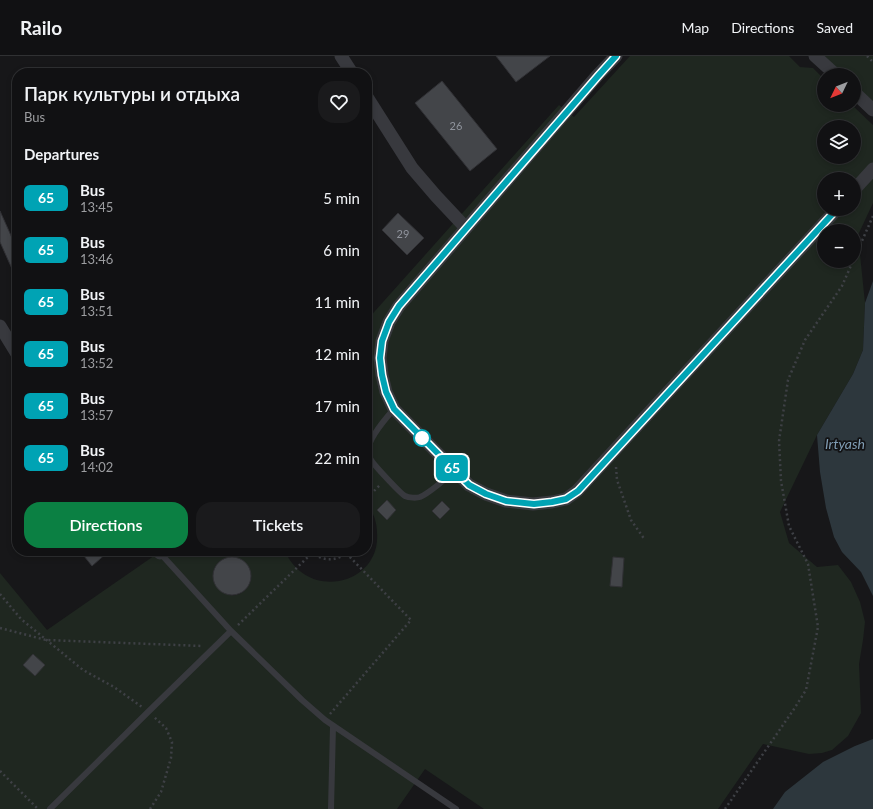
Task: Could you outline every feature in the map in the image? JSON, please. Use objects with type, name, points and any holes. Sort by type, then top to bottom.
[{"type":"street","points":[[341,56],[349,68]]},
{"type":"street","points":[[616,56],[592,81],[399,306],[389,322],[382,341],[380,358],[382,375],[386,392],[394,409],[469,485],[486,494],[506,501],[534,504],[566,499],[578,491],[831,216]]},
{"type":"street","points":[[816,56],[829,68]]},
{"type":"street","points":[[861,99],[873,110]]},
{"type":"street","points":[[372,105],[412,168],[466,228]]},
{"type":"street","points":[[861,182],[873,169]]},
{"type":"street","points":[[0,326],[12,346]]},
{"type":"lane","points":[[372,440],[385,419],[394,409]]},
{"type":"lane","points":[[372,461],[405,496],[412,498],[420,497],[445,480],[455,470]]},
{"type":"lane","points":[[163,556],[231,631],[302,700],[325,720],[456,809]]},
{"type":"lane","points":[[50,809],[231,631]]},
{"type":"lane","points":[[330,809],[334,726]]},
{"type":"path","points":[[867,56],[873,62]]},
{"type":"path","points":[[861,244],[873,216]]},
{"type":"path","points":[[725,809],[806,690],[818,627],[808,564],[789,526],[781,481],[779,441],[788,380],[805,340],[842,286],[850,268]]},
{"type":"path","points":[[615,451],[617,480],[631,520],[645,540]]},
{"type":"path","points":[[372,493],[387,478]]},
{"type":"path","points":[[231,631],[307,556]]},
{"type":"path","points":[[317,556],[326,559],[333,559],[341,556]]},
{"type":"path","points":[[325,720],[411,620],[351,556]]},
{"type":"path","points":[[0,594],[20,619],[83,670],[131,698],[166,728],[172,742],[171,758],[161,792],[150,809]]},
{"type":"path","points":[[0,628],[46,640],[215,647]]},
{"type":"path","points":[[0,771],[38,809]]},
{"type":"shaded area","points":[[630,56],[789,56],[800,67],[813,68],[817,72],[817,112],[859,112],[873,125],[873,203],[861,229],[861,224],[817,224],[817,268],[861,268],[861,264],[865,303],[863,350],[853,374],[817,435],[780,512],[789,543],[817,567],[838,565],[851,582],[860,602],[865,622],[859,664],[861,713],[848,736],[832,750],[822,753],[809,754],[763,744],[718,809],[484,809],[425,769],[397,809],[0,809],[0,573],[47,630],[154,556],[288,556],[295,567],[309,577],[325,581],[341,581],[355,575],[367,565],[375,551],[377,533],[375,518],[372,511],[372,314],[559,105],[574,117]],"holes":[[[234,557],[239,559],[250,569],[250,583],[247,588],[238,595],[229,595],[222,591],[216,584],[214,575],[215,567],[222,560]]]},
{"type":"shaded area","points":[[822,56],[873,56],[873,104],[861,93],[861,68],[835,68]]},
{"type":"water","name":"Irtyash","points":[[873,281],[873,596],[861,572],[842,552],[834,537],[826,508],[820,472],[817,435],[853,374],[863,350],[865,303]]},
{"type":"water","points":[[873,739],[873,809],[773,809],[785,792],[823,762]]},
{"type":"building","points":[[496,56],[550,56],[516,82]]},
{"type":"building","points":[[442,81],[497,149],[470,171],[415,103]]},
{"type":"building","points":[[0,211],[12,238],[12,269],[0,242]]},
{"type":"building","points":[[398,213],[424,238],[407,255],[382,230]]},
{"type":"building","points":[[387,500],[396,510],[387,520],[377,510]]},
{"type":"building","points":[[442,501],[450,509],[440,519],[432,511]]},
{"type":"building","points":[[84,556],[103,556],[92,566]]},
{"type":"building","points":[[232,557],[242,560],[248,566],[251,576],[248,586],[242,592],[232,595],[222,592],[216,586],[213,576],[216,566],[222,560]]},
{"type":"building","points":[[613,557],[624,558],[622,587],[610,586]]},
{"type":"building","points":[[33,654],[45,665],[35,676],[23,665]]},
{"type":"bus line","name":"65","points":[[616,56],[399,306],[389,322],[382,341],[380,358],[382,375],[386,392],[394,409],[469,485],[486,494],[506,501],[534,504],[566,499],[578,491],[831,216]]}]
